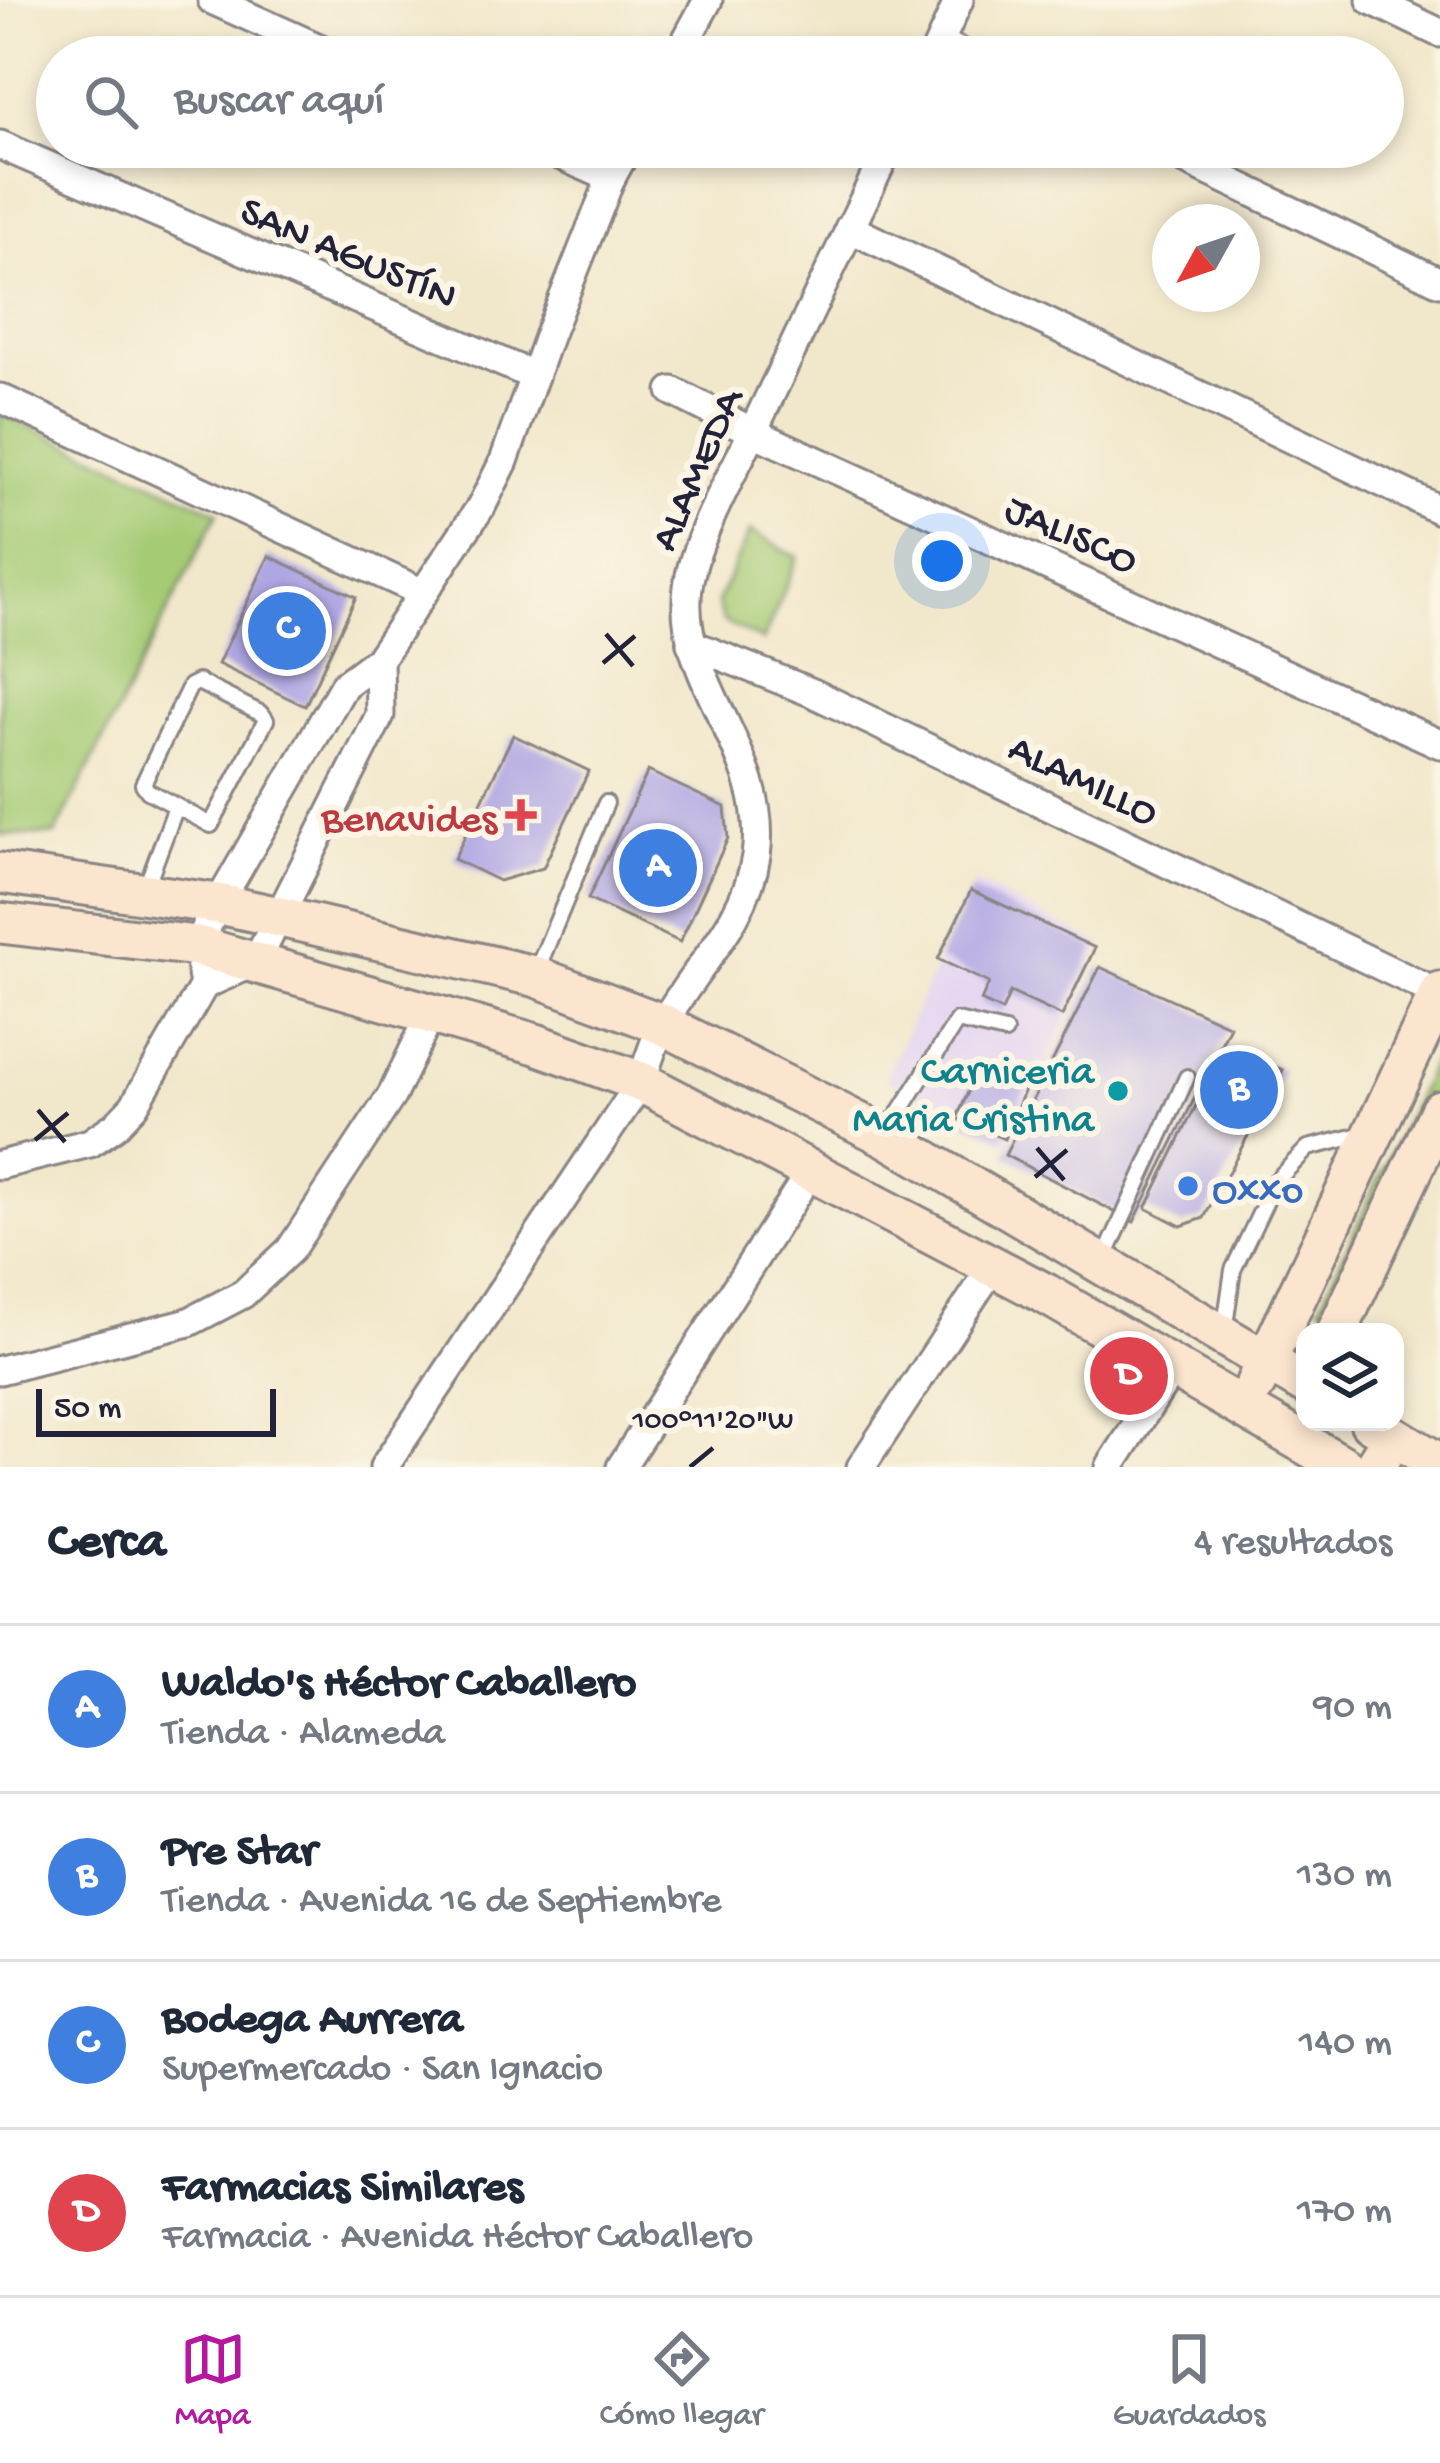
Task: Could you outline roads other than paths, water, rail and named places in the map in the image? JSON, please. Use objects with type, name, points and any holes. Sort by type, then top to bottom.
[{"type":"main road","points":[[0,873],[280,917],[534,976],[662,1024],[885,1136],[1296,1379]]},
{"type":"main road","points":[[0,923],[200,966],[256,962],[536,1044],[641,1082],[1046,1294],[1243,1405],[1296,1415]]},
{"type":"main road","points":[[1243,1405],[1268,1364],[1440,993]]},
{"type":"main road","points":[[1340,1323],[1440,1112]]},
{"type":"main road","points":[[1046,1294],[1090,1256]]},
{"type":"main road","points":[[1311,1431],[1345,1467]]},
{"type":"main road","points":[[1379,1442],[1440,1464]]},
{"type":"street","points":[[212,0],[292,36]]},
{"type":"street","points":[[688,36],[708,0]]},
{"type":"street","points":[[942,36],[959,0]]},
{"type":"street","points":[[1371,0],[1440,33]]},
{"type":"street","name":"SAN AGUSTÍN","points":[[0,145],[36,161]]},
{"type":"street","name":"SAN AGUSTÍN","points":[[53,168],[534,376]]},
{"type":"street","points":[[588,168],[611,178]]},
{"type":"street","points":[[0,1165],[90,1143],[134,1106],[200,966],[218,904],[344,685],[379,658],[482,505],[504,461],[616,168]]},
{"type":"street","name":"ALAMEDA","points":[[384,1467],[641,1082],[662,1024],[721,942],[745,894],[756,856],[757,821],[749,772],[691,644],[685,610],[688,579],[718,503],[879,168]]},
{"type":"street","points":[[1202,168],[1440,282]]},
{"type":"street","points":[[849,228],[1440,509]]},
{"type":"street","name":"JALISCO","points":[[672,392],[1440,744]]},
{"type":"street","points":[[0,398],[421,592]]},
{"type":"street","name":"ALAMILLO","points":[[691,644],[813,693],[1440,993]]},
{"type":"street","points":[[256,962],[380,715],[379,658]]},
{"type":"street","points":[[0,1370],[189,1322],[243,1294],[290,1250],[392,1095],[431,1014]]},
{"type":"street","points":[[621,1467],[812,1169]]},
{"type":"street","points":[[861,1467],[992,1268]]},
{"type":"street","points":[[1110,1467],[1174,1366]]},
{"type":"lane","points":[[198,682],[266,720],[213,824],[176,807],[143,784],[190,686],[198,682]]},
{"type":"lane","points":[[534,976],[606,803]]},
{"type":"lane","points":[[143,894],[176,807]]},
{"type":"lane","points":[[885,1136],[957,1022],[1005,1032]]},
{"type":"lane","points":[[1090,1256],[1187,1077]]},
{"type":"lane","points":[[1223,1336],[1232,1270],[1275,1182],[1308,1148],[1376,1131]]},
{"type":"place","name":"Bodega Aurrera","points":[[287,631]]},
{"type":"place","name":"Benavides","points":[[521,815]]},
{"type":"place","name":"Waldo's Héctor Caballero","points":[[658,868]]},
{"type":"place","name":"Pre Star","points":[[1239,1090]]},
{"type":"place","name":"Carniceria Maria Cristina","points":[[1118,1091]]},
{"type":"place","name":"Oxxo","points":[[1188,1186]]},
{"type":"place","name":"Farmacias Similares","points":[[1129,1376]]}]
